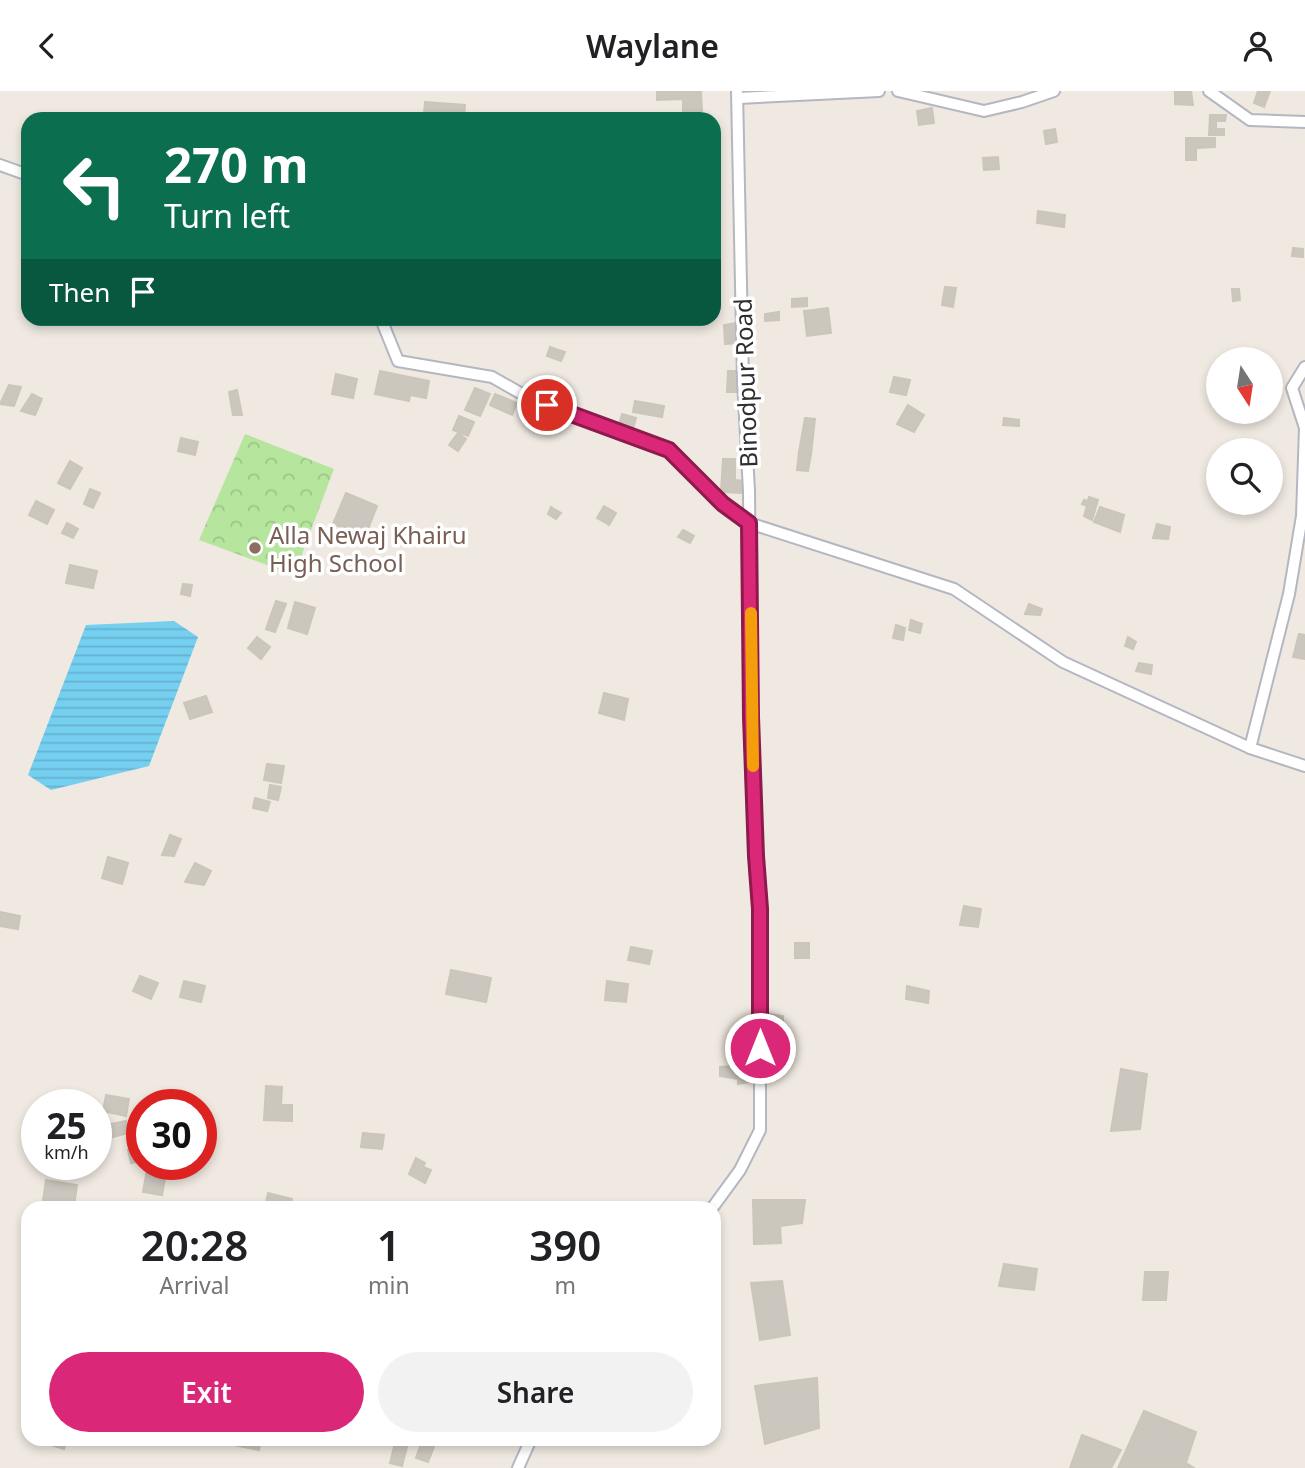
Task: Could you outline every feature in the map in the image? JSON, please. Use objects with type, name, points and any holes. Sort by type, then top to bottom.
[{"type":"street","points":[[737,94],[879,91]]},
{"type":"street","points":[[898,91],[984,111],[1054,91]]},
{"type":"street","points":[[1209,91],[1250,120],[1305,122]]},
{"type":"street","name":"Binodpur Road","points":[[717,1201],[740,1170],[760,1131],[760,909],[751,717],[749,523],[737,94]]},
{"type":"street","points":[[0,165],[21,172]]},
{"type":"street","points":[[384,326],[398,361],[492,377],[529,398],[669,450],[723,504],[749,523],[954,589],[1063,662],[1251,748],[1305,766]]},
{"type":"street","points":[[1251,748],[1289,594],[1302,516],[1305,428],[1292,388],[1305,367]]},
{"type":"street","points":[[518,1468],[528,1446]]},
{"type":"green space","points":[[245,434],[334,469],[294,575],[199,540]]},
{"type":"water","points":[[174,621],[198,637],[149,766],[51,790],[28,775],[86,625]]},
{"type":"building","points":[[657,91],[701,91],[702,111],[683,111],[683,99],[657,100]]},
{"type":"building","points":[[1175,91],[1191,91],[1193,105],[1175,104]]},
{"type":"building","points":[[1258,91],[1270,91],[1264,107],[1254,103]]},
{"type":"building","points":[[425,102],[465,105],[464,112],[424,112]]},
{"type":"building","points":[[932,108],[934,123],[919,125],[917,111]]},
{"type":"building","points":[[1210,115],[1226,115],[1225,121],[1216,121],[1216,129],[1224,129],[1224,135],[1209,135]]},
{"type":"building","points":[[1055,129],[1057,142],[1046,144],[1044,131]]},
{"type":"building","points":[[1186,138],[1215,138],[1215,147],[1196,148],[1196,160],[1186,160]]},
{"type":"building","points":[[998,157],[999,169],[984,170],[983,158]]},
{"type":"building","points":[[1038,211],[1065,215],[1064,227],[1037,223]]},
{"type":"building","points":[[1293,248],[1303,249],[1303,257],[1292,256]]},
{"type":"building","points":[[945,287],[956,288],[953,307],[942,305]]},
{"type":"building","points":[[1232,289],[1239,289],[1240,300],[1233,301]]},
{"type":"building","points":[[807,298],[807,306],[792,307],[792,299]]},
{"type":"building","points":[[828,308],[831,333],[807,336],[804,311]]},
{"type":"building","points":[[779,312],[779,320],[765,321],[765,314]]},
{"type":"building","points":[[737,323],[738,343],[725,344],[724,325]]},
{"type":"building","points":[[550,347],[565,352],[561,361],[547,356]]},
{"type":"building","points":[[380,371],[429,381],[426,398],[410,395],[409,401],[375,394]]},
{"type":"building","points":[[728,371],[739,371],[739,392],[727,392]]},
{"type":"building","points":[[336,374],[357,379],[353,398],[332,394]]},
{"type":"building","points":[[894,377],[910,380],[906,395],[890,392]]},
{"type":"building","points":[[9,385],[21,387],[14,406],[0,404]]},
{"type":"building","points":[[475,388],[490,394],[480,416],[465,410]]},
{"type":"building","points":[[237,390],[242,415],[233,415],[229,392]]},
{"type":"building","points":[[32,394],[42,399],[35,415],[21,411]]},
{"type":"building","points":[[495,394],[517,403],[512,415],[490,405]]},
{"type":"building","points":[[635,401],[664,406],[662,417],[633,412]]},
{"type":"building","points":[[908,405],[924,415],[914,432],[897,424]]},
{"type":"building","points":[[537,413],[547,418],[540,432],[530,429]]},
{"type":"building","points":[[622,414],[636,418],[633,428],[619,425]]},
{"type":"building","points":[[459,416],[474,422],[468,436],[453,430]]},
{"type":"building","points":[[805,418],[815,419],[813,437],[802,435]]},
{"type":"building","points":[[1004,418],[1019,420],[1019,426],[1003,425]]},
{"type":"building","points":[[458,433],[466,439],[458,451],[449,445]]},
{"type":"building","points":[[802,435],[813,437],[811,454],[799,452]]},
{"type":"building","points":[[181,438],[198,442],[195,455],[178,451]]},
{"type":"building","points":[[799,452],[811,454],[808,471],[797,470]]},
{"type":"building","points":[[723,459],[735,459],[735,480],[744,481],[743,493],[721,492]]},
{"type":"building","points":[[70,461],[82,468],[70,489],[58,483]]},
{"type":"building","points":[[90,489],[100,493],[93,508],[84,504]]},
{"type":"building","points":[[346,493],[377,506],[365,537],[333,524]]},
{"type":"building","points":[[1089,497],[1098,500],[1092,520],[1084,516],[1087,506],[1082,504],[1084,500],[1088,501]]},
{"type":"building","points":[[36,501],[54,510],[47,524],[29,515]]},
{"type":"building","points":[[604,506],[616,513],[609,525],[597,518]]},
{"type":"building","points":[[551,507],[561,513],[556,519],[548,514]]},
{"type":"building","points":[[1100,507],[1124,515],[1120,532],[1094,522]]},
{"type":"building","points":[[67,523],[78,529],[73,538],[62,533]]},
{"type":"building","points":[[1157,524],[1170,527],[1168,539],[1153,538]]},
{"type":"building","points":[[683,530],[694,536],[690,543],[678,537]]},
{"type":"building","points":[[70,565],[97,571],[93,588],[66,583]]},
{"type":"building","points":[[183,584],[192,585],[190,596],[181,594]]},
{"type":"building","points":[[276,601],[286,604],[275,632],[266,629]]},
{"type":"building","points":[[295,602],[315,608],[307,634],[288,628]]},
{"type":"building","points":[[1029,604],[1042,609],[1040,615],[1025,614]]},
{"type":"building","points":[[911,620],[922,624],[920,633],[909,630]]},
{"type":"building","points":[[896,625],[905,628],[903,640],[893,638]]},
{"type":"building","points":[[1299,634],[1305,635],[1305,659],[1293,657]]},
{"type":"building","points":[[257,637],[270,647],[261,659],[248,648]]},
{"type":"building","points":[[1128,637],[1136,642],[1133,649],[1125,646]]},
{"type":"building","points":[[1139,663],[1152,665],[1151,674],[1136,671]]},
{"type":"building","points":[[604,693],[628,699],[624,720],[599,713]]},
{"type":"building","points":[[206,696],[212,712],[190,719],[184,703]]},
{"type":"building","points":[[267,764],[284,766],[281,783],[264,780]]},
{"type":"building","points":[[270,785],[281,787],[278,800],[268,798]]},
{"type":"building","points":[[255,798],[270,802],[267,811],[253,808]]},
{"type":"building","points":[[170,835],[181,839],[174,856],[162,855]]},
{"type":"building","points":[[108,857],[128,863],[122,884],[102,878]]},
{"type":"building","points":[[195,863],[211,871],[204,885],[185,882]]},
{"type":"building","points":[[964,906],[981,909],[978,927],[960,925]]},
{"type":"building","points":[[0,912],[20,916],[18,929],[0,926]]},
{"type":"building","points":[[795,943],[809,943],[809,958],[795,958]]},
{"type":"building","points":[[631,947],[652,951],[649,964],[628,960]]},
{"type":"building","points":[[451,970],[491,978],[486,1002],[446,994]]},
{"type":"building","points":[[140,976],[158,983],[151,999],[133,991]]},
{"type":"building","points":[[184,981],[205,986],[201,1002],[180,997]]},
{"type":"building","points":[[607,981],[628,984],[626,1002],[605,1000]]},
{"type":"building","points":[[907,986],[929,991],[928,1003],[906,999]]},
{"type":"building","points":[[770,1014],[783,1016],[783,1027],[770,1027]]},
{"type":"building","points":[[748,1065],[749,1082],[738,1084],[738,1079],[720,1076],[720,1067]]},
{"type":"building","points":[[1121,1069],[1147,1074],[1140,1129],[1111,1131]]},
{"type":"building","points":[[266,1086],[282,1087],[281,1105],[292,1105],[292,1121],[264,1120]]},
{"type":"building","points":[[112,1096],[126,1098],[126,1116],[112,1113]]},
{"type":"building","points":[[126,1121],[126,1134],[112,1137],[112,1124]]},
{"type":"building","points":[[363,1133],[384,1135],[382,1149],[361,1147]]},
{"type":"building","points":[[416,1158],[425,1163],[423,1167],[431,1170],[425,1183],[409,1174]]},
{"type":"building","points":[[46,1180],[77,1185],[75,1201],[43,1201]]},
{"type":"building","points":[[145,1180],[165,1180],[162,1195],[143,1192]]},
{"type":"building","points":[[268,1193],[292,1199],[292,1201],[266,1201]]},
{"type":"building","points":[[753,1200],[805,1200],[802,1223],[780,1226],[781,1243],[754,1244]]},
{"type":"building","points":[[1004,1264],[1037,1269],[1034,1290],[999,1286]]},
{"type":"building","points":[[1145,1272],[1168,1272],[1166,1300],[1143,1300]]},
{"type":"building","points":[[782,1281],[790,1335],[760,1340],[751,1283]]},
{"type":"building","points":[[817,1378],[819,1428],[765,1444],[755,1386]]},
{"type":"building","points":[[1144,1411],[1196,1432],[1186,1463],[1194,1468],[1118,1468]]},
{"type":"building","points":[[1082,1435],[1121,1450],[1111,1468],[1070,1468]]},
{"type":"building","points":[[239,1446],[260,1446],[259,1450]]},
{"type":"building","points":[[394,1446],[407,1446],[402,1466],[390,1463]]},
{"type":"building","points":[[420,1446],[434,1446],[428,1462],[416,1458]]},
{"type":"slow traffic","points":[[751,613],[753,766]]},
{"type":"place","name":"Alla Newaj Khairu High School","points":[[255,548]]},
{"type":"route","points":[[547,405],[669,450],[723,504],[749,523],[751,717],[760,909],[760,1048]]}]
